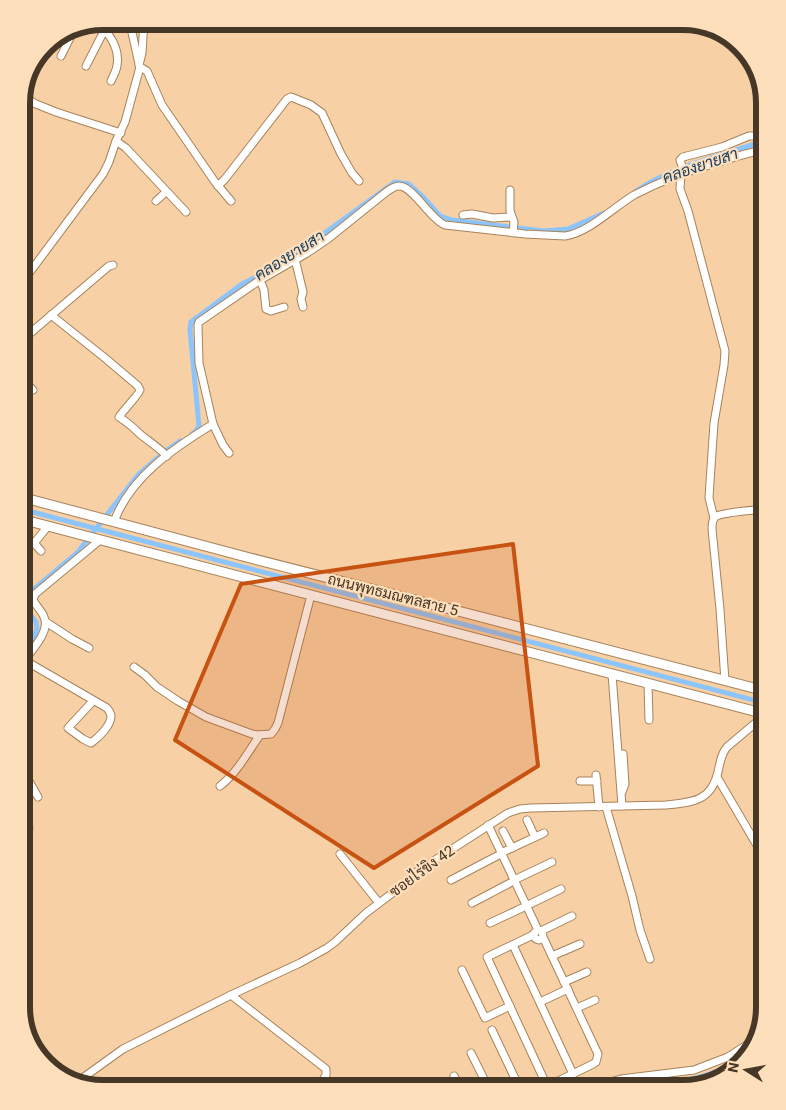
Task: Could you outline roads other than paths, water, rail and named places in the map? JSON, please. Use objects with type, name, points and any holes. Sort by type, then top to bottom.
[{"type":"main road","name":"ถนนพุทธมณฑลสาย 5","points":[[30,499],[756,690]]},
{"type":"main road","name":"ถนนพุทธมณฑลสาย 5","points":[[30,522],[756,712]]},
{"type":"street","points":[[86,66],[104,30]]},
{"type":"street","points":[[106,30],[111,38],[117,58],[116,69],[111,82]]},
{"type":"street","points":[[130,30],[140,66],[147,71],[162,105],[218,186],[231,201]]},
{"type":"street","points":[[30,272],[103,174],[109,162],[116,141],[121,133],[134,91],[140,66],[143,30]]},
{"type":"street","points":[[61,56],[70,38]]},
{"type":"street","points":[[218,186],[287,99],[291,98],[311,105],[322,113],[341,154],[359,181]]},
{"type":"street","points":[[30,100],[56,112],[121,133]]},
{"type":"street","points":[[680,189],[682,169],[680,160],[683,156],[722,147],[749,136],[756,136]]},
{"type":"street","points":[[116,141],[130,152],[186,212]]},
{"type":"street","points":[[463,216],[472,214],[493,218],[533,235],[572,235],[587,228],[634,196],[682,169],[756,152]]},
{"type":"street","points":[[669,178],[680,189],[688,211],[725,351],[714,423],[709,498],[714,518],[712,529],[725,681]]},
{"type":"street","points":[[229,452],[213,424],[199,364],[199,322],[260,280],[329,238],[385,193],[397,186],[407,189],[441,224],[513,225]]},
{"type":"street","points":[[510,190],[510,211],[513,225]]},
{"type":"street","points":[[156,201],[166,192]]},
{"type":"street","points":[[295,259],[303,292],[301,298],[303,307]]},
{"type":"street","points":[[30,333],[109,266],[113,265]]},
{"type":"street","points":[[260,280],[264,290],[266,309],[271,311],[284,307]]},
{"type":"street","points":[[50,315],[138,386],[140,389],[138,393],[119,417],[164,453]]},
{"type":"street","points":[[30,387],[33,390]]},
{"type":"street","points":[[113,522],[126,498],[164,453],[213,424]]},
{"type":"street","points":[[714,518],[721,514],[756,510]]},
{"type":"street","points":[[41,550],[35,542],[48,526]]},
{"type":"street","points":[[30,653],[42,637],[46,622],[33,600],[35,594],[98,540]]},
{"type":"street","points":[[134,667],[145,675],[157,688],[206,717],[252,734],[271,734],[278,723],[311,595]]},
{"type":"street","points":[[46,622],[89,648]]},
{"type":"street","points":[[30,666],[107,708],[111,716],[108,725],[91,743],[68,728],[93,701]]},
{"type":"street","points":[[615,675],[625,779],[621,795],[622,806]]},
{"type":"street","points":[[648,684],[649,720]]},
{"type":"street","name":"ซอยไร่ขิง 42","points":[[83,1077],[123,1049],[327,948],[379,902],[407,882],[414,873],[508,813],[520,809],[666,805],[691,802],[706,795],[712,790],[724,751],[756,722]]},
{"type":"street","points":[[220,786],[234,772],[260,735]]},
{"type":"street","points":[[717,777],[756,844]]},
{"type":"street","points":[[580,781],[596,778],[602,807],[632,896],[640,930],[650,959]]},
{"type":"street","points":[[30,782],[38,797]]},
{"type":"street","points":[[527,820],[535,837]]},
{"type":"street","points":[[486,826],[524,907],[552,956],[598,1054],[596,1062],[560,1080]]},
{"type":"street","points":[[503,831],[512,848]]},
{"type":"street","points":[[451,880],[499,854],[544,833]]},
{"type":"street","points":[[340,854],[379,902]]},
{"type":"street","points":[[472,903],[552,862]]},
{"type":"street","points":[[490,923],[561,889]]},
{"type":"street","points":[[542,1080],[487,958],[572,916]]},
{"type":"street","points":[[552,956],[580,944]]},
{"type":"street","points":[[513,945],[573,1074]]},
{"type":"street","points":[[462,970],[485,1018],[510,1006]]},
{"type":"street","points":[[540,1002],[587,972]]},
{"type":"street","points":[[231,995],[326,1069],[326,1075],[323,1080]]},
{"type":"street","points":[[577,1008],[595,1000]]},
{"type":"street","points":[[492,1030],[516,1080]]},
{"type":"street","points":[[615,1080],[694,1070],[728,1057],[745,1046]]},
{"type":"street","points":[[471,1053],[484,1080]]},
{"type":"street","points":[[454,1076],[456,1080]]},
{"type":"waterway","name":"คลองยายสา","points":[[636,191],[678,169],[756,144]]},
{"type":"waterway","name":"คลองยายสา","points":[[192,434],[199,426],[190,330],[191,322],[242,284],[282,264],[395,182],[409,184],[440,216],[452,220],[544,231],[568,229],[604,213]]},
{"type":"waterway","name":"คลองยายสา","points":[[30,592],[77,553],[138,475],[180,441]]},
{"type":"waterway","points":[[30,511],[756,701]]},
{"type":"waterway","name":"คลองยายสา","points":[[30,614],[36,622],[37,628],[34,638],[30,643]]},
{"type":"waterway","points":[[688,1079],[721,1069]]}]
